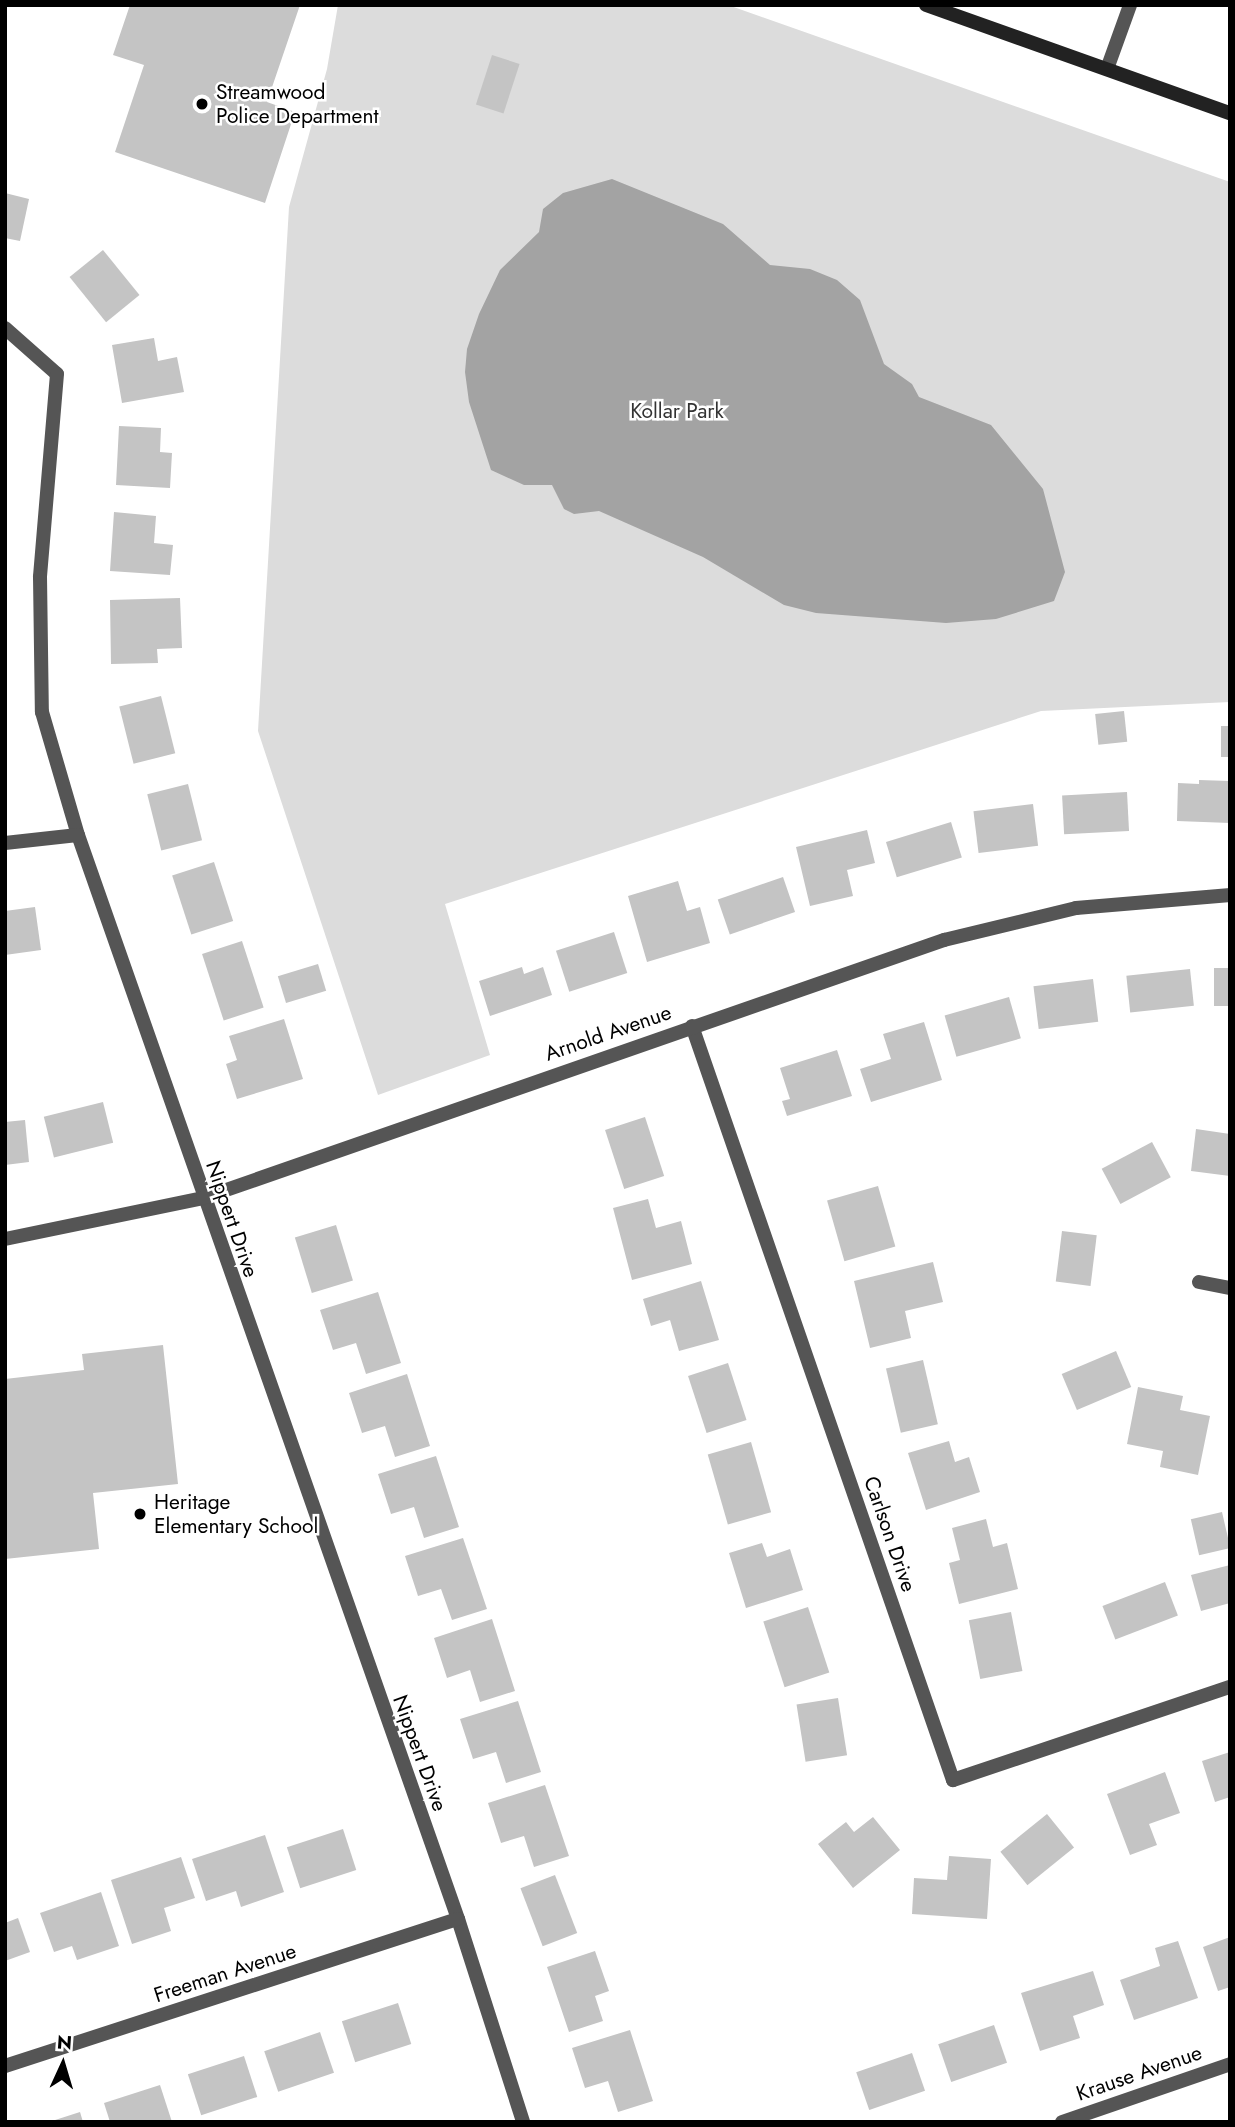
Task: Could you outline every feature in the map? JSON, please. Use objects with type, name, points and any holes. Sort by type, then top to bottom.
[{"type":"main road","points":[[926,5],[1230,113]]},
{"type":"street","points":[[1107,69],[1129,5]]},
{"type":"street","name":"Nippert Drive","points":[[5,328],[57,374],[40,577],[42,712],[78,835],[203,1198],[458,1919],[523,2122]]},
{"type":"street","points":[[5,843],[78,835]]},
{"type":"street","name":"Arnold Avenue","points":[[5,1239],[203,1198],[944,940],[1017,920],[1146,899],[1230,895]]},
{"type":"street","name":"Carlson Drive","points":[[692,1026],[953,1780],[1230,1687]]},
{"type":"street","points":[[1199,1282],[1230,1288]]},
{"type":"street","name":"Freeman Avenue","points":[[5,2066],[458,1919]]},
{"type":"street","name":"Krause Avenue","points":[[1062,2122],[1230,2064]]},
{"type":"green space","name":"Kollar Park","points":[[338,5],[728,5],[1230,182],[1230,702],[1041,711],[445,904],[490,1055],[378,1095],[258,731],[289,207],[327,69]]},
{"type":"shaded area","points":[[612,179],[723,224],[770,265],[810,269],[837,280],[860,300],[884,364],[912,384],[919,397],[991,425],[1043,489],[1065,572],[1054,601],[996,619],[946,623],[816,613],[784,605],[703,557],[599,511],[574,514],[564,509],[552,485],[524,485],[491,470],[469,402],[465,372],[467,349],[479,314],[500,270],[539,232],[543,209],[563,193]]},
{"type":"building","name":"Streamwood Police Department","points":[[130,5],[300,5],[267,102],[295,112],[265,203],[115,152],[144,65],[113,55]]},
{"type":"building","points":[[492,55],[520,64],[504,113],[476,104]]},
{"type":"building","points":[[5,193],[29,199],[20,241],[5,238]]},
{"type":"building","points":[[103,250],[140,295],[106,322],[70,277]]},
{"type":"building","points":[[154,338],[158,361],[177,357],[184,392],[122,403],[112,345]]},
{"type":"building","points":[[119,426],[161,428],[160,452],[172,453],[170,488],[116,485]]},
{"type":"building","points":[[114,512],[156,516],[154,543],[173,545],[170,575],[110,571]]},
{"type":"building","points":[[180,598],[182,648],[157,649],[158,663],[111,664],[110,600]]},
{"type":"building","points":[[161,696],[175,753],[134,764],[119,706]]},
{"type":"building","points":[[1124,711],[1127,742],[1098,745],[1095,714]]},
{"type":"building","points":[[1221,726],[1230,726],[1230,757],[1221,757]]},
{"type":"building","points":[[1199,780],[1230,781],[1230,823],[1177,821],[1178,783],[1199,784]]},
{"type":"building","points":[[188,784],[202,840],[161,850],[147,794]]},
{"type":"building","points":[[1127,792],[1129,831],[1064,834],[1062,795]]},
{"type":"building","points":[[1033,804],[1038,846],[979,853],[973,811]]},
{"type":"building","points":[[951,822],[962,857],[897,877],[886,842]]},
{"type":"building","points":[[867,830],[875,863],[847,870],[853,896],[810,906],[796,847]]},
{"type":"building","points":[[214,862],[233,921],[191,935],[172,876]]},
{"type":"building","points":[[783,877],[795,912],[730,934],[718,899]]},
{"type":"building","points":[[678,881],[687,911],[700,907],[710,943],[647,962],[628,896]]},
{"type":"building","points":[[35,907],[41,950],[5,955],[5,911]]},
{"type":"building","points":[[614,932],[627,973],[569,992],[556,951]]},
{"type":"building","points":[[242,941],[264,1008],[224,1021],[202,954]]},
{"type":"building","points":[[318,964],[326,991],[286,1003],[278,976]]},
{"type":"building","points":[[522,967],[524,974],[543,967],[552,995],[490,1016],[479,981]]},
{"type":"building","points":[[1214,968],[1230,968],[1230,1006],[1214,1006]]},
{"type":"building","points":[[1190,969],[1194,1006],[1130,1012],[1126,976]]},
{"type":"building","points":[[1093,979],[1098,1022],[1039,1029],[1033,986]]},
{"type":"building","points":[[1009,997],[1021,1038],[956,1057],[945,1015]]},
{"type":"building","points":[[284,1019],[303,1079],[237,1099],[226,1064],[237,1060],[229,1036]]},
{"type":"building","points":[[924,1022],[942,1080],[871,1102],[860,1069],[891,1059],[883,1034]]},
{"type":"building","points":[[837,1050],[852,1096],[787,1116],[782,1101],[790,1099],[780,1068]]},
{"type":"building","points":[[103,1102],[113,1143],[54,1158],[44,1117]]},
{"type":"building","points":[[645,1117],[664,1176],[624,1189],[605,1130]]},
{"type":"building","points":[[25,1120],[29,1162],[5,1165],[5,1122]]},
{"type":"building","points":[[1196,1129],[1230,1134],[1230,1176],[1191,1171]]},
{"type":"building","points":[[1152,1142],[1171,1177],[1120,1204],[1102,1169]]},
{"type":"building","points":[[878,1186],[895,1247],[844,1261],[827,1201]]},
{"type":"building","points":[[648,1199],[656,1228],[681,1221],[692,1264],[632,1280],[613,1208]]},
{"type":"building","points":[[336,1225],[353,1280],[312,1293],[295,1238]]},
{"type":"building","points":[[1062,1231],[1097,1235],[1091,1286],[1056,1282]]},
{"type":"building","points":[[933,1262],[943,1302],[905,1311],[911,1338],[870,1348],[854,1281]]},
{"type":"building","points":[[701,1281],[719,1340],[679,1351],[670,1320],[651,1326],[643,1299]]},
{"type":"building","points":[[378,1292],[401,1363],[366,1374],[356,1343],[333,1350],[320,1310]]},
{"type":"building","points":[[163,1345],[178,1484],[93,1493],[99,1549],[5,1559],[5,1379],[84,1370],[82,1354]]},
{"type":"building","points":[[1116,1351],[1131,1387],[1077,1410],[1062,1374]]},
{"type":"building","points":[[923,1360],[938,1424],[901,1433],[886,1369]]},
{"type":"building","points":[[728,1363],[747,1420],[707,1433],[688,1376]]},
{"type":"building","points":[[407,1374],[430,1446],[395,1457],[385,1426],[362,1433],[349,1393]]},
{"type":"building","points":[[1138,1387],[1183,1396],[1180,1410],[1210,1416],[1198,1475],[1160,1467],[1163,1451],[1127,1444]]},
{"type":"building","points":[[949,1441],[955,1462],[969,1457],[980,1492],[926,1510],[908,1453]]},
{"type":"building","points":[[751,1442],[771,1512],[728,1525],[708,1454]]},
{"type":"building","points":[[436,1456],[459,1527],[424,1538],[414,1507],[391,1514],[378,1474]]},
{"type":"building","points":[[1222,1512],[1230,1548],[1199,1555],[1191,1519]]},
{"type":"building","points":[[986,1519],[993,1547],[1007,1543],[1018,1589],[959,1604],[949,1563],[960,1560],[952,1528]]},
{"type":"building","points":[[463,1538],[487,1609],[452,1620],[441,1589],[418,1596],[405,1556]]},
{"type":"building","points":[[762,1543],[767,1557],[790,1549],[803,1590],[746,1608],[729,1553]]},
{"type":"building","points":[[1230,1565],[1230,1603],[1201,1611],[1191,1575]]},
{"type":"building","points":[[1165,1582],[1178,1616],[1115,1640],[1102,1606]]},
{"type":"building","points":[[808,1607],[829,1673],[785,1687],[763,1622]]},
{"type":"building","points":[[1011,1612],[1022,1671],[980,1679],[969,1620]]},
{"type":"building","points":[[492,1619],[515,1691],[480,1702],[470,1670],[447,1678],[434,1638]]},
{"type":"building","points":[[838,1698],[847,1755],[806,1762],[797,1705]]},
{"type":"building","points":[[518,1701],[541,1772],[506,1783],[496,1752],[473,1759],[460,1719]]},
{"type":"building","points":[[1230,1752],[1230,1797],[1215,1802],[1202,1761]]},
{"type":"building","points":[[1165,1772],[1180,1813],[1149,1824],[1157,1845],[1130,1855],[1107,1794]]},
{"type":"building","points":[[545,1785],[569,1856],[534,1867],[524,1836],[501,1843],[488,1803]]},
{"type":"building","points":[[1047,1814],[1074,1847],[1027,1885],[1000,1852]]},
{"type":"building","points":[[873,1817],[900,1850],[853,1888],[818,1844],[846,1822],[854,1832]]},
{"type":"building","points":[[343,1829],[356,1870],[300,1888],[287,1847]]},
{"type":"building","points":[[265,1835],[284,1892],[241,1907],[236,1891],[206,1901],[192,1859]]},
{"type":"building","points":[[949,1856],[991,1859],[987,1919],[912,1914],[914,1878],[947,1880]]},
{"type":"building","points":[[181,1857],[195,1898],[164,1908],[171,1931],[132,1944],[111,1880]]},
{"type":"building","points":[[555,1875],[577,1933],[543,1946],[520,1888]]},
{"type":"building","points":[[101,1892],[119,1946],[77,1960],[72,1946],[54,1952],[40,1913]]},
{"type":"building","points":[[18,1918],[30,1952],[5,1961],[5,1923]]},
{"type":"building","points":[[1230,1937],[1230,1987],[1218,1991],[1203,1947]]},
{"type":"building","points":[[1178,1941],[1198,1998],[1134,2020],[1120,1980],[1160,1966],[1155,1948]]},
{"type":"building","points":[[595,1951],[609,1991],[595,1996],[603,2021],[569,2032],[547,1967]]},
{"type":"building","points":[[1093,1971],[1104,2005],[1073,2016],[1080,2038],[1040,2051],[1021,1993]]},
{"type":"building","points":[[398,2003],[411,2044],[355,2062],[342,2021]]},
{"type":"building","points":[[994,2025],[1007,2063],[951,2082],[938,2044]]},
{"type":"building","points":[[630,2030],[653,2101],[618,2112],[608,2081],[585,2088],[572,2048]]},
{"type":"building","points":[[320,2032],[334,2073],[278,2092],[264,2051]]},
{"type":"building","points":[[912,2053],[925,2091],[869,2110],[856,2072]]},
{"type":"building","points":[[244,2056],[257,2097],[201,2115],[188,2074]]},
{"type":"building","points":[[160,2085],[172,2122],[110,2122],[104,2103]]},
{"type":"building","points":[[80,2112],[83,2122],[52,2122],[52,2121]]},
{"type":"place","name":"Streamwood Police Department","points":[[202,104]]},
{"type":"place","name":"Heritage Elementary School","points":[[140,1514]]}]
